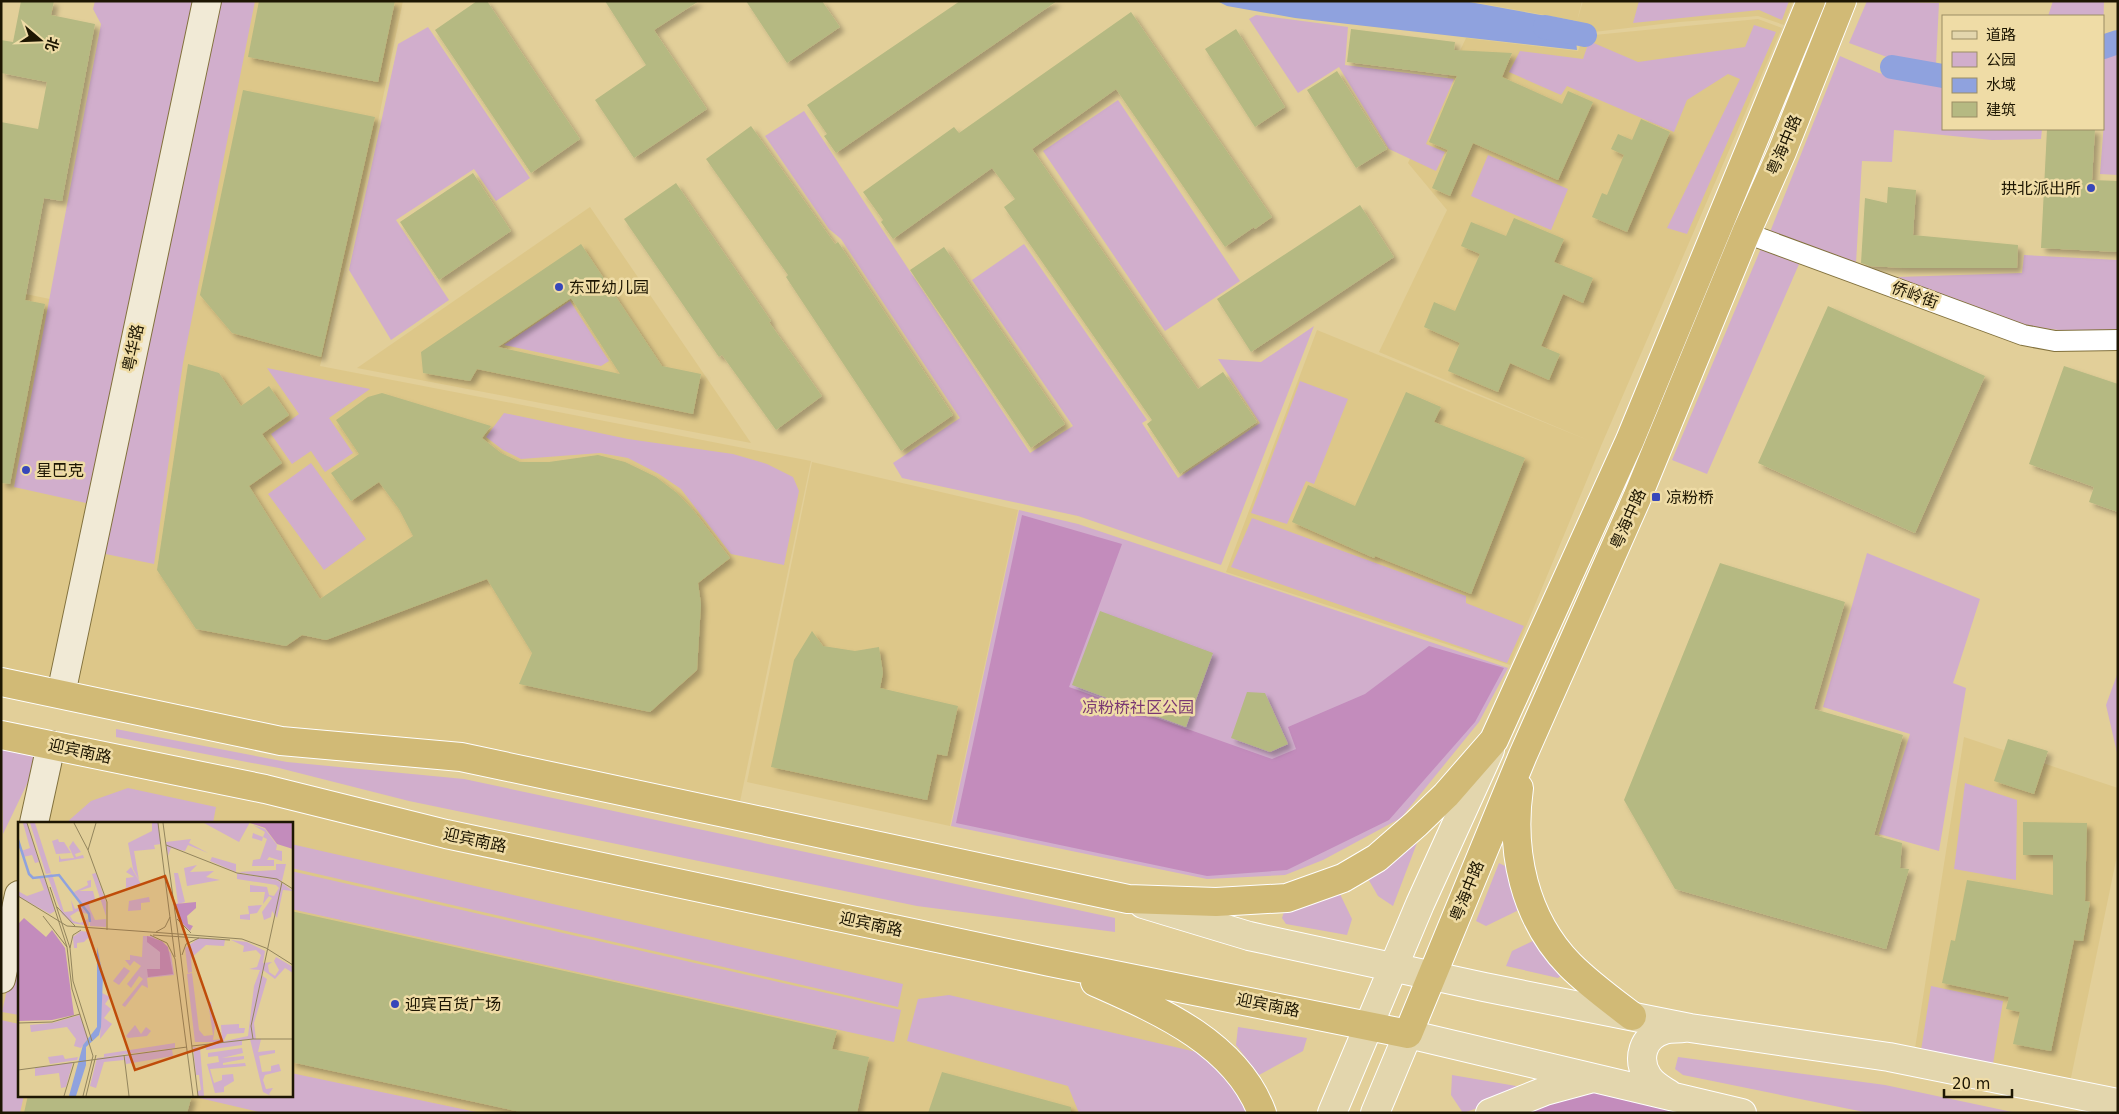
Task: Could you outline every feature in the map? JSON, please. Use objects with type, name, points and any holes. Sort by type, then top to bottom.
[{"type":"highway","name":"粤海中路","points":[[1494,740],[1630,440],[1811,1]]},
{"type":"highway","name":"粤海中路","points":[[1408,1034],[1523,754],[1637,498],[1746,233],[1782,152],[1842,1]]},
{"type":"highway","points":[[1,682],[281,741],[460,757],[1128,899],[1216,902],[1287,898],[1342,878],[1377,858],[1416,824],[1446,795],[1494,740]]},
{"type":"highway","name":"迎宾南路","points":[[1,735],[265,790],[455,836],[1050,962],[1408,1034]]},
{"type":"highway","points":[[1523,754],[1515,820],[1516,851],[1520,873],[1528,896],[1550,940],[1570,964],[1632,1016]]},
{"type":"highway","points":[[1050,962],[1152,1008],[1208,1043],[1239,1072],[1253,1092],[1262,1113]]},
{"type":"main road","name":"粤华路","points":[[61,694],[207,1]]},
{"type":"main road","name":"粤海中路","points":[[1332,1113],[1420,904],[1494,740]]},
{"type":"main road","points":[[34,822],[51,746]]},
{"type":"main road","points":[[1128,899],[1249,936],[1393,967],[1690,1028],[1873,1054],[2118,1104]]},
{"type":"main road","points":[[1,979],[18,900]]},
{"type":"main road","points":[[1675,1097],[1656,1086],[1648,1078],[1643,1069],[1641,1057],[1644,1045],[1652,1036],[1665,1029],[1690,1028]]},
{"type":"main road","points":[[1375,1113],[1408,1034]]},
{"type":"main road","name":"迎宾南路","points":[[1408,1034],[1742,1113]]},
{"type":"main road","points":[[1490,1113],[1545,1091],[1596,1078]]},
{"type":"street","name":"侨岭街","points":[[1719,221],[1746,233],[2023,335],[2055,342],[2118,340]]},
{"type":"shaded area","points":[[209,1],[403,1],[360,208],[320,366],[811,461],[737,816],[62,693]]},
{"type":"shaded area","points":[[1467,1],[1582,1],[1577,21]]},
{"type":"shaded area","points":[[1583,1],[1793,1],[1784,25],[1758,16],[1679,22],[1585,33],[1577,21]]},
{"type":"shaded area","points":[[1758,19],[1782,28],[1601,446],[1510,665],[1226,572],[1317,330],[1590,441],[1379,352],[1447,210],[1408,163],[1466,38],[1578,51],[1584,36]]},
{"type":"shaded area","name":"东亚幼儿园","points":[[590,207],[751,443],[357,368]]},
{"type":"shaded area","points":[[1,289],[138,317],[60,694],[1,681]]},
{"type":"shaded area","points":[[812,462],[1018,510],[950,826],[747,782]]},
{"type":"shaded area","name":"凉粉桥社区公园","points":[[1022,515],[1122,544],[1069,687],[1272,759],[1296,749],[1288,727],[1365,694],[1429,646],[1504,668],[1475,722],[1389,820],[1287,870],[1207,876],[956,823]]},
{"type":"shaded area","points":[[1964,737],[2118,788],[2118,851],[2068,1092],[1913,1061]]},
{"type":"shaded area","name":"迎宾百货广场","points":[[53,746],[1050,962],[1174,1021],[1262,1113],[1,1113],[1,983],[18,907],[18,1096],[292,1096],[292,822],[36,822]]},
{"type":"shaded area","points":[[1621,1087],[1725,1113],[1523,1113],[1578,1091]]},
{"type":"green space","points":[[95,1],[198,1],[95,505],[14,487],[101,24],[93,9]]},
{"type":"green space","points":[[216,1],[255,1],[183,363],[154,564],[96,552]]},
{"type":"green space","points":[[1639,1],[1789,1],[1782,20],[1759,10],[1633,23]]},
{"type":"green space","points":[[1867,1],[1939,3],[1936,64],[1895,60],[1849,43]]},
{"type":"green space","points":[[2053,1],[2104,1],[2104,15],[2048,15]]},
{"type":"green space","points":[[1256,15],[1348,27],[1345,65],[1454,79],[1426,144],[1445,152],[1436,171],[1389,149],[1339,67],[1298,93],[1249,19]]},
{"type":"green space","points":[[1754,25],[1776,32],[1687,234],[1667,228],[1740,79],[1728,74],[1687,100],[1674,132],[1567,86],[1561,95],[1509,72],[1520,51],[1583,59],[1589,41],[1638,62],[1745,47]]},
{"type":"green space","points":[[428,27],[530,178],[496,201],[474,169],[396,220],[449,300],[391,340],[349,270],[398,44]]},
{"type":"green space","points":[[2118,53],[2118,175],[2100,174],[2104,130],[2104,58]]},
{"type":"green space","points":[[1840,56],[1879,73],[1942,87],[1942,130],[2042,130],[2041,139],[1992,140],[1894,130],[1892,162],[1862,161],[1856,263],[1770,232]]},
{"type":"green space","points":[[1118,100],[1240,281],[1165,331],[1043,151]]},
{"type":"green space","points":[[804,111],[1030,453],[1073,426],[972,280],[1024,244],[1147,420],[1142,423],[1178,478],[1260,423],[1218,359],[1261,362],[1314,326],[1221,565],[1078,516],[902,478],[893,463],[960,418],[841,239],[829,229],[765,136]]},
{"type":"green space","points":[[1488,155],[1568,189],[1551,230],[1471,196]]},
{"type":"green space","points":[[1762,246],[1800,262],[1707,474],[1672,460]]},
{"type":"green space","points":[[2024,255],[2118,260],[2118,330],[2059,330],[2025,326],[1897,277],[2022,273]]},
{"type":"green space","points":[[570,301],[609,361],[601,366],[504,345]]},
{"type":"green space","points":[[267,368],[370,389],[329,418],[353,453],[325,472],[311,451],[292,464],[271,434],[299,414]]},
{"type":"green space","points":[[1300,381],[1348,399],[1314,484],[1306,481],[1287,524],[1251,513]]},
{"type":"green space","points":[[504,413],[628,439],[733,454],[767,464],[793,477],[799,491],[784,565],[731,554],[681,489],[659,474],[628,458],[600,453],[521,459],[503,450],[486,437]]},
{"type":"green space","points":[[311,463],[366,539],[324,570],[268,494]]},
{"type":"green space","name":"凉粉桥社区公园","points":[[1019,510],[1078,524],[1508,668],[1479,722],[1401,818],[1323,860],[1285,875],[1207,879],[951,826]]},
{"type":"green space","points":[[1252,518],[1466,596],[1466,603],[1524,626],[1507,663],[1231,567]]},
{"type":"green space","points":[[1867,553],[1980,599],[1953,683],[1966,688],[1939,851],[1879,834],[1910,734],[1823,707]]},
{"type":"green space","points":[[2118,672],[2118,757],[2106,705]]},
{"type":"green space","points":[[116,729],[287,762],[464,779],[1115,918],[1115,932],[917,906],[409,801],[279,768],[116,737]]},
{"type":"green space","points":[[1,743],[23,748],[38,761],[3,834]]},
{"type":"green space","points":[[1965,783],[2017,800],[2016,880],[1954,869]]},
{"type":"green space","points":[[128,788],[216,807],[213,822],[67,822],[91,801]]},
{"type":"green space","points":[[1417,843],[1393,906],[1378,896],[1367,877]]},
{"type":"green space","points":[[292,844],[903,984],[898,1007],[292,868]]},
{"type":"green space","points":[[1499,863],[1507,867],[1523,908],[1486,926],[1476,921]]},
{"type":"green space","points":[[292,871],[901,1010],[894,1042],[292,909]]},
{"type":"green space","points":[[1339,892],[1352,919],[1347,935],[1286,924],[1282,918],[1285,909]]},
{"type":"green space","points":[[1539,938],[1566,972],[1558,978],[1506,966],[1512,951]]},
{"type":"green space","points":[[18,941],[18,1015],[2,1012]]},
{"type":"green space","points":[[1931,986],[2003,1001],[1992,1070],[1920,1057]]},
{"type":"green space","points":[[949,995],[1214,1056],[1260,1113],[1079,1113],[1068,1086],[907,1041],[918,999]]},
{"type":"green space","points":[[1,1020],[18,1024],[18,1096],[24,1096],[20,1113],[1,1113]]},
{"type":"green space","points":[[1238,1027],[1307,1038],[1303,1051],[1259,1075],[1236,1045]]},
{"type":"green space","points":[[1678,1057],[1885,1085],[2017,1113],[1869,1113],[1683,1075],[1675,1069]]},
{"type":"green space","points":[[292,1073],[481,1113],[263,1113],[195,1097],[292,1096]]},
{"type":"green space","points":[[1452,1075],[1522,1087],[1489,1104],[1463,1113],[1451,1095]]},
{"type":"water","points":[[1217,1],[1464,1],[1574,21],[1577,50],[1295,18],[1227,6]]},
{"type":"building","points":[[21,1],[54,1],[51,15],[95,24],[62,201],[44,198],[25,300],[45,304],[10,484],[1,483],[1,122],[38,129],[47,82],[1,73],[1,40],[13,42]]},
{"type":"building","points":[[259,1],[395,1],[378,82],[248,57]]},
{"type":"building","points":[[477,1],[487,1],[580,139],[531,173],[435,30]]},
{"type":"building","points":[[605,1],[699,1],[654,30],[707,109],[634,158],[595,100],[646,65]]},
{"type":"building","points":[[746,1],[822,1],[840,27],[787,63]]},
{"type":"building","points":[[960,1],[1057,1],[836,153],[824,136],[827,134],[807,105]]},
{"type":"building","points":[[1131,12],[1272,217],[1225,247],[1116,89],[1032,149],[1198,389],[1223,372],[1257,422],[1180,474],[1147,424],[1152,420],[1004,207],[1015,199],[992,168],[893,239],[881,222],[883,220],[863,192],[954,127],[959,133]]},
{"type":"building","points":[[1236,29],[1285,107],[1255,127],[1205,49]]},
{"type":"building","points":[[1351,29],[1455,42],[1454,50],[1512,53],[1502,77],[1562,104],[1568,91],[1593,102],[1558,180],[1473,143],[1450,196],[1432,188],[1448,150],[1429,142],[1457,76],[1347,62]]},
{"type":"building","points":[[1337,71],[1387,149],[1356,168],[1307,90]]},
{"type":"building","points":[[243,90],[375,117],[321,357],[232,333],[200,295]]},
{"type":"building","points":[[1641,119],[1670,132],[1627,232],[1592,217],[1602,193],[1607,195],[1624,155],[1611,149],[1618,134],[1632,140]]},
{"type":"building","points":[[751,126],[835,244],[838,242],[953,415],[901,451],[786,277],[788,275],[706,159]]},
{"type":"building","points":[[2047,130],[2095,130],[2092,180],[2118,181],[2118,252],[2041,248]]},
{"type":"building","points":[[473,173],[511,231],[439,280],[400,222]]},
{"type":"building","points":[[676,183],[771,321],[769,322],[822,396],[776,430],[722,355],[719,357],[624,219]]},
{"type":"building","points":[[1888,187],[1916,190],[1913,235],[2018,245],[2017,268],[1904,268],[1870,266],[1861,263],[1865,198],[1887,203]]},
{"type":"building","points":[[1360,205],[1394,257],[1251,352],[1217,299]]},
{"type":"building","points":[[1514,218],[1564,239],[1554,262],[1593,278],[1583,303],[1563,294],[1541,346],[1560,354],[1549,380],[1510,363],[1498,392],[1448,371],[1460,343],[1424,327],[1434,302],[1455,311],[1480,254],[1461,246],[1471,222],[1506,236]]},
{"type":"building","points":[[581,244],[662,366],[701,374],[693,414],[477,369],[470,381],[423,373],[421,352]],"holes":[[[571,298],[620,374],[498,347]]]},
{"type":"building","points":[[944,247],[1065,424],[1031,448],[910,270]]},
{"type":"building","points":[[1828,306],[1985,376],[1915,533],[1758,463]]},
{"type":"building","points":[[188,364],[219,373],[241,406],[269,386],[289,415],[262,434],[282,463],[249,486],[320,599],[413,536],[399,509],[379,482],[351,501],[331,473],[359,454],[336,420],[368,397],[382,393],[491,426],[482,438],[501,453],[520,462],[549,462],[598,455],[625,462],[656,477],[677,493],[694,511],[730,558],[698,583],[701,604],[697,670],[650,712],[519,684],[532,653],[487,579],[326,640],[302,635],[286,646],[196,629],[157,570]]},
{"type":"building","points":[[2064,366],[2118,384],[2118,512],[2089,502],[2094,487],[2029,464]]},
{"type":"building","points":[[1406,392],[1441,407],[1434,422],[1525,458],[1471,594],[1375,556],[1374,558],[1292,522],[1308,485],[1355,506]]},
{"type":"building","points":[[1720,563],[1845,602],[1814,709],[1903,735],[1874,835],[1902,843],[1900,868],[1909,869],[1886,949],[1675,889],[1624,800]]},
{"type":"building","points":[[1100,611],[1213,653],[1186,727],[1072,685]]},
{"type":"building","points":[[812,631],[823,646],[855,651],[879,647],[883,673],[880,688],[958,706],[947,756],[937,754],[927,800],[771,767],[794,660]]},
{"type":"building","points":[[1247,692],[1265,693],[1288,744],[1270,752],[1231,738]]},
{"type":"building","points":[[2008,739],[2048,751],[2034,794],[1994,781]]},
{"type":"building","points":[[2023,822],[2087,823],[2085,901],[2090,902],[2083,941],[2074,940],[2051,1051],[2013,1044],[2020,1012],[2006,1009],[2009,997],[1942,983],[1951,940],[1955,941],[1967,880],[2053,895],[2053,855],[2023,855]]},
{"type":"building","points":[[292,911],[837,1031],[832,1049],[869,1057],[857,1113],[525,1113],[292,1062]]},
{"type":"building","points":[[942,1072],[1071,1107],[1071,1113],[928,1113]]},
{"type":"building","points":[[28,1096],[192,1096],[187,1113],[24,1113]]},
{"type":"waterway","points":[[1545,27],[1585,35]]},
{"type":"waterway","points":[[2104,47],[2118,42]]},
{"type":"waterway","points":[[1892,67],[1942,76]]},
{"type":"place","name":"拱北派出所","points":[[2091,188]]},
{"type":"place","name":"东亚幼儿园","points":[[559,287]]},
{"type":"place","name":"星巴克","points":[[26,470]]},
{"type":"place","name":"凉粉桥","points":[[1656,497]]},
{"type":"place","name":"迎宾百货广场","points":[[395,1004]]}]
